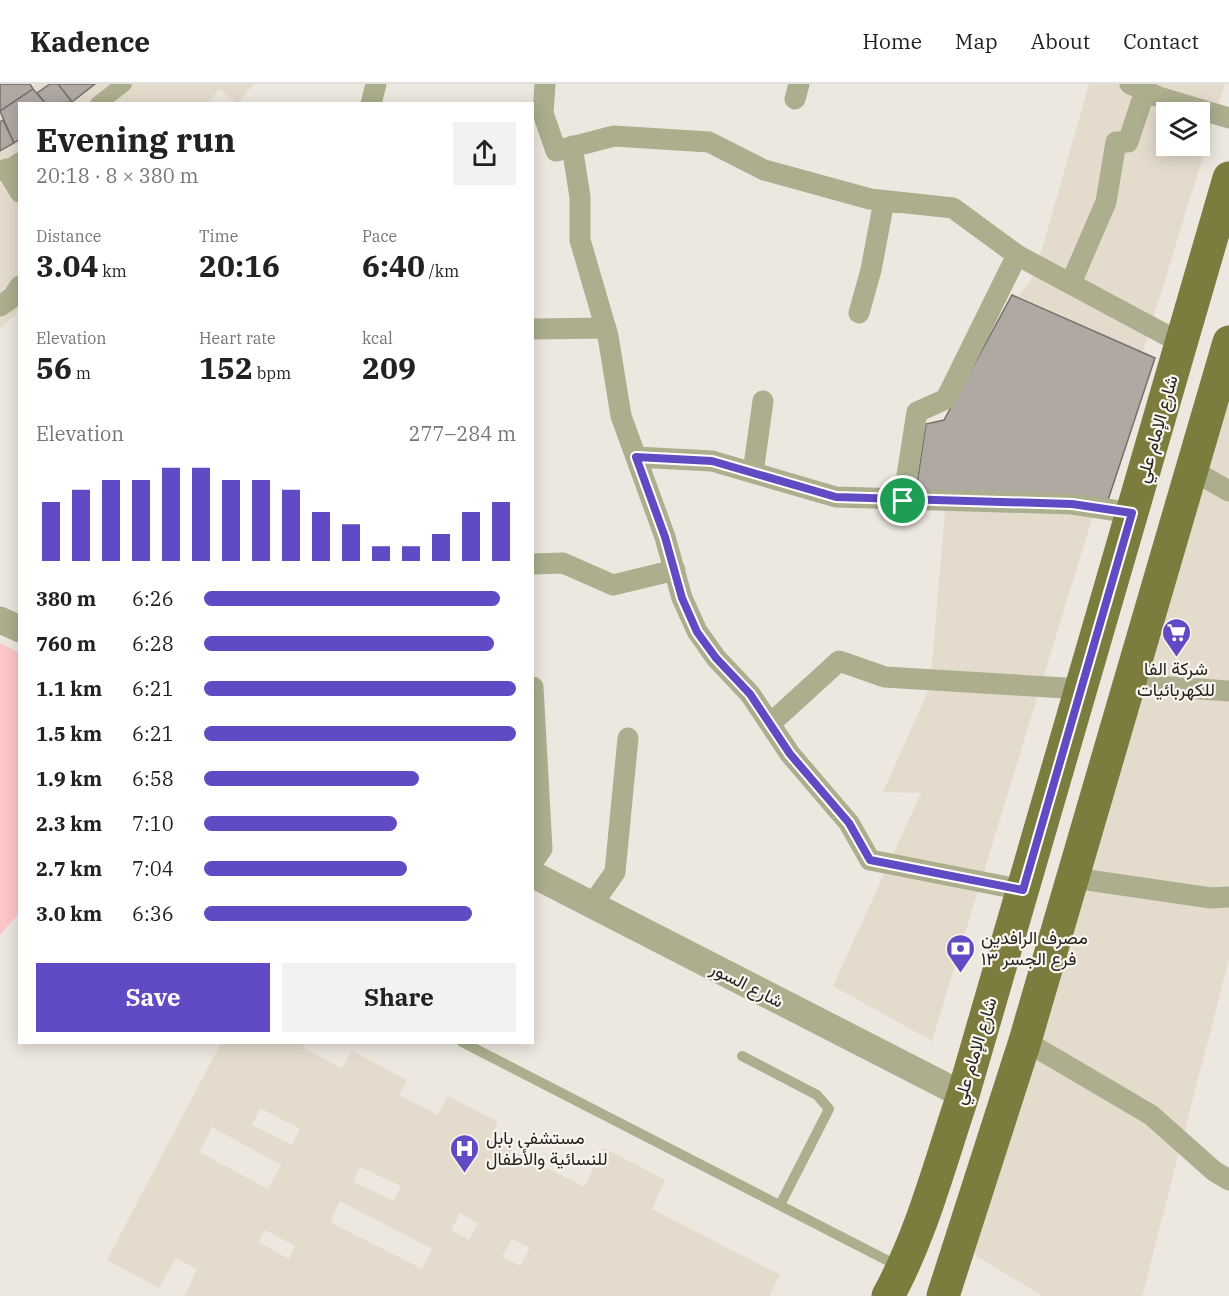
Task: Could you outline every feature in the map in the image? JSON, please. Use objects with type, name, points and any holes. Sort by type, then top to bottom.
[{"type":"main road","name":"شارع الإمام علي","points":[[896,1282],[963,1095],[1229,178]]},
{"type":"main road","points":[[896,1282],[949,1294],[1074,878],[1128,684],[1229,342]]},
{"type":"street","points":[[101,102],[124,84]]},
{"type":"street","points":[[372,102],[376,84]]},
{"type":"street","points":[[545,84],[543,113],[556,151],[614,136],[709,142],[764,170],[884,201],[952,208],[1017,255],[1181,343]]},
{"type":"street","points":[[1071,284],[1106,202],[1116,142],[1128,142],[1138,87],[1229,118]]},
{"type":"street","points":[[572,146],[580,197],[580,240],[606,328],[621,416],[675,570],[682,598],[697,632],[716,658],[750,694],[790,754],[849,823],[870,860],[1023,890]]},
{"type":"street","points":[[8,167],[18,188]]},
{"type":"street","points":[[859,313],[872,270],[884,201]]},
{"type":"street","points":[[903,501],[917,412],[946,399],[1017,255]]},
{"type":"street","points":[[534,329],[606,328]]},
{"type":"street","points":[[753,473],[763,401]]},
{"type":"street","points":[[636,457],[712,461],[836,497],[903,501],[1072,504],[1132,513]]},
{"type":"street","points":[[1192,470],[1229,491]]},
{"type":"street","points":[[534,564],[563,563],[613,585],[675,570]]},
{"type":"street","points":[[0,620],[18,628]]},
{"type":"street","points":[[771,723],[839,661],[885,677],[1081,689]]},
{"type":"street","points":[[1128,684],[1229,691]]},
{"type":"street","points":[[534,705],[542,849],[534,860]]},
{"type":"street","points":[[592,905],[615,872],[628,738]]},
{"type":"street","name":"شارع السور","points":[[534,875],[963,1095]]},
{"type":"street","points":[[1074,878],[1211,898],[1229,897]]},
{"type":"street","points":[[1025,1041],[1151,1115],[1214,1171],[1229,1180]]},
{"type":"lane","points":[[466,1044],[780,1206],[896,1282]]},
{"type":"lane","points":[[742,1056],[817,1095],[830,1109],[780,1206]]},
{"type":"shaded area","points":[[0,84],[33,86],[35,84],[254,84],[238,102],[220,89],[208,102],[18,102],[18,312],[0,329]]},
{"type":"shaded area","points":[[1089,84],[1225,84],[1210,133],[1210,102],[1156,102],[1156,156],[1203,156],[932,1041],[833,986],[921,793],[883,792],[930,687],[956,381],[1035,274]]},
{"type":"shaded area","points":[[1229,355],[1229,959],[1142,1296],[1043,1296],[974,1255]]},
{"type":"shaded area","points":[[0,643],[18,652],[18,914],[0,935]]},
{"type":"shaded area","name":"مستشفى بابل للنسائية والأطفال","points":[[220,1044],[305,1044],[303,1048],[342,1068],[352,1051],[407,1080],[399,1095],[438,1115],[448,1096],[498,1122],[490,1139],[584,1187],[604,1148],[665,1180],[652,1209],[780,1275],[769,1296],[185,1296],[197,1269],[176,1258],[159,1288],[107,1260]],"holes":[[[260,1108],[300,1129],[292,1145],[252,1125]],[[212,1127],[281,1165],[268,1189],[199,1152]],[[360,1167],[401,1186],[394,1201],[353,1182]],[[340,1201],[432,1249],[422,1269],[330,1222]],[[460,1213],[478,1223],[469,1240],[451,1230]],[[265,1230],[295,1246],[289,1259],[258,1242]],[[512,1239],[530,1248],[520,1266],[502,1256]]]},
{"type":"building","points":[[0,84],[30,84],[33,89],[0,111]]},
{"type":"building","points":[[50,84],[58,84],[72,102],[44,102],[37,93]]},
{"type":"building","points":[[58,84],[95,84],[72,102]]},
{"type":"building","points":[[33,89],[44,102],[18,102],[18,140],[14,143],[0,111]]},
{"type":"building","points":[[3,120],[14,143],[0,151],[0,122]]},
{"type":"building","points":[[1012,295],[1155,358],[1108,500],[915,497],[926,424],[944,420]]},
{"type":"place","name":"شركة الفا للكهربائيات","points":[[1176,658]]},
{"type":"place","name":"مصرف الرافدين فرع الجسر ١٣","points":[[960,974]]},
{"type":"place","name":"مستشفى بابل للنسائية والأطفال","points":[[465,1174]]},
{"type":"route","points":[[636,457],[712,461],[836,497],[903,501],[1072,504],[1132,513],[1023,890],[870,860],[849,823],[790,754],[750,694],[716,658],[697,632],[682,598],[665,537],[636,457]]}]
